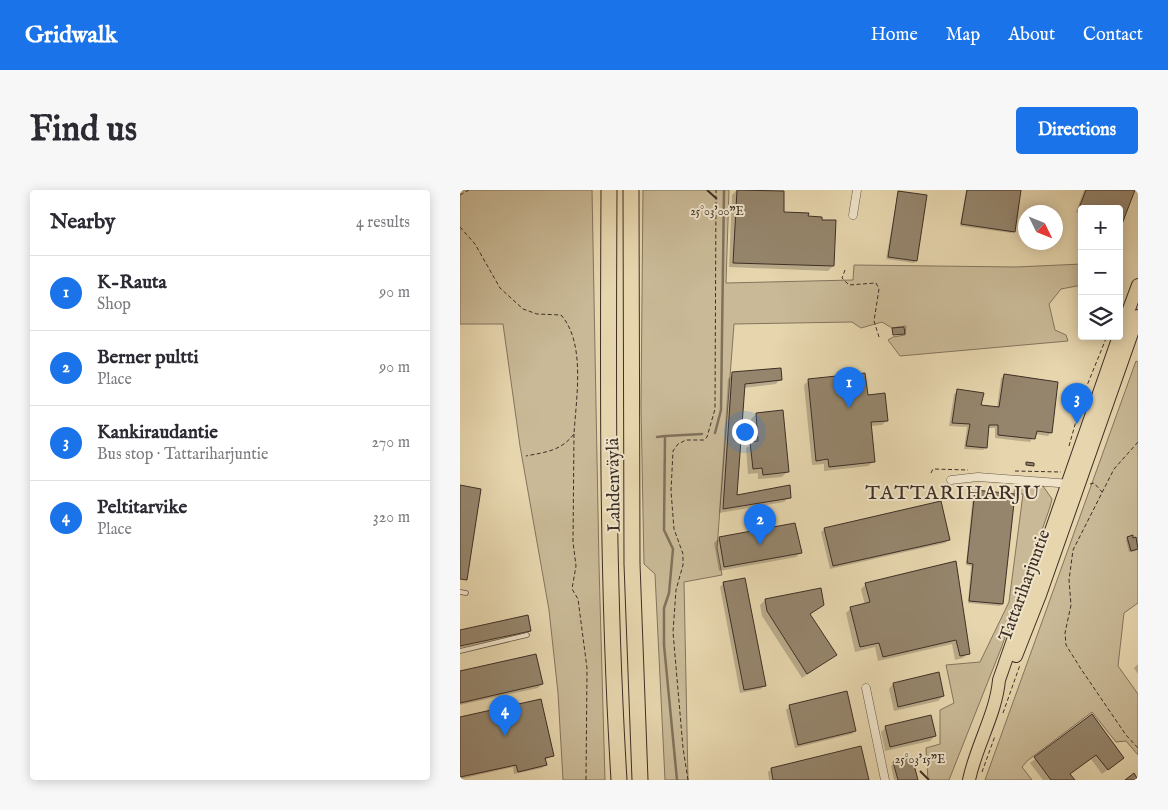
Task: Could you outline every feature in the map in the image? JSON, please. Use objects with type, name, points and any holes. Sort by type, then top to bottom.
[{"type":"highway","name":"Lahdenväylä","points":[[609,190],[608,388],[611,565],[618,780]]},
{"type":"highway","name":"Lahdenväylä","points":[[630,190],[632,564],[640,780]]},
{"type":"main road","name":"Tattariharjuntie","points":[[1123,325],[1138,285]]},
{"type":"main road","name":"Tattariharjuntie","points":[[969,780],[974,757],[998,693],[999,680],[1024,631],[1138,316]]},
{"type":"main road","name":"Tattariharjuntie","points":[[1078,484],[1118,340]]},
{"type":"main road","name":"Tattariharjuntie","points":[[961,780],[974,757]]},
{"type":"street","points":[[853,215],[857,190]]},
{"type":"street","points":[[951,480],[978,477],[1078,484]]},
{"type":"street","points":[[866,688],[885,780]]},
{"type":"lane","points":[[460,592],[466,593]]},
{"type":"lane","points":[[460,651],[527,636]]},
{"type":"path","points":[[460,195],[469,190]]},
{"type":"path","points":[[688,780],[683,748],[673,632],[676,590],[683,564],[683,554],[674,529],[671,491],[673,451],[678,444],[686,440],[704,440],[707,437],[715,409],[716,190]]},
{"type":"path","points":[[460,227],[475,244],[500,288],[523,309],[536,314],[561,315],[568,323],[576,341],[573,508],[576,566],[572,590],[578,599],[587,668],[586,780]]},
{"type":"path","points":[[845,270],[842,278],[849,285],[876,283],[879,289],[874,321],[879,337]]},
{"type":"path","points":[[1069,448],[1084,393],[1105,340]]},
{"type":"path","points":[[526,456],[554,451],[566,444],[574,434]]},
{"type":"path","points":[[1138,442],[1114,469],[1073,550],[1069,580],[1071,605],[1065,633],[1066,645],[1126,735],[1138,748]]},
{"type":"path","points":[[1078,484],[1094,483],[1102,492]]},
{"type":"path","points":[[1002,717],[1021,663]]},
{"type":"path","points":[[980,780],[996,735]]},
{"type":"shaded area","points":[[460,190],[592,190],[605,780],[563,780],[558,693],[549,610],[520,446],[503,324],[460,324]]},
{"type":"shaded area","points":[[643,190],[729,190],[726,283],[853,280],[854,265],[1016,267],[1078,264],[1078,286],[1061,289],[1049,304],[1055,330],[1066,335],[1068,341],[900,356],[888,340],[905,335],[906,326],[892,328],[882,322],[861,328],[852,322],[734,324],[717,548],[722,575],[684,582],[688,780],[665,780],[655,574],[644,564],[641,406]]},
{"type":"shaded area","points":[[1136,361],[1138,362],[1138,603],[1124,613],[1118,666],[1138,694],[1138,755],[1126,741],[1116,742],[1092,712],[1027,761],[1022,767],[1032,780],[985,780]]},
{"type":"shaded area","points":[[1016,484],[1043,486],[1052,499],[1050,507],[1002,646],[949,780],[928,780],[926,748],[940,744],[940,710],[954,703],[946,665],[980,662],[1009,602],[1023,494],[1014,493]]},
{"type":"building","points":[[737,190],[784,191],[784,212],[809,213],[808,216],[822,217],[822,220],[836,220],[834,266],[733,263]]},
{"type":"building","points":[[967,190],[1021,190],[1015,232],[961,224]]},
{"type":"building","points":[[1086,190],[1135,190],[1123,221],[1123,205],[1080,205]]},
{"type":"building","points":[[898,191],[927,195],[917,261],[888,257]]},
{"type":"building","points":[[904,327],[905,334],[893,335],[892,328]]},
{"type":"building","points":[[781,368],[782,380],[745,384],[737,495],[790,485],[791,498],[723,509],[732,372]]},
{"type":"building","points":[[865,373],[868,395],[885,393],[888,421],[871,422],[875,462],[829,467],[828,459],[816,461],[808,379]]},
{"type":"building","points":[[1004,374],[1058,382],[1052,433],[1037,431],[1035,439],[998,435],[998,425],[989,425],[987,448],[966,446],[970,424],[952,423],[957,389],[984,393],[981,405],[999,407]]},
{"type":"building","points":[[783,410],[789,472],[763,475],[762,468],[753,469],[750,442],[758,441],[756,413]]},
{"type":"building","points":[[1026,462],[1034,463],[1034,466],[1026,465]]},
{"type":"building","points":[[460,485],[481,489],[467,580],[460,579]]},
{"type":"building","points":[[975,490],[1015,494],[1003,604],[969,601],[973,564],[967,563]]},
{"type":"building","points":[[941,501],[950,540],[833,566],[824,528]]},
{"type":"building","points":[[795,523],[802,553],[724,567],[719,537]]},
{"type":"building","points":[[1133,535],[1133,538],[1136,537],[1138,549],[1131,551],[1127,537]]},
{"type":"building","points":[[956,561],[970,654],[960,656],[956,640],[883,657],[879,643],[860,647],[850,607],[870,602],[865,583]]},
{"type":"building","points":[[745,578],[766,686],[744,690],[723,582]]},
{"type":"building","points":[[821,588],[824,605],[810,614],[837,655],[807,674],[767,611],[765,599]]},
{"type":"building","points":[[528,615],[531,631],[460,646],[460,630]]},
{"type":"building","points":[[536,654],[543,684],[460,703],[460,671]]},
{"type":"building","points":[[939,672],[944,696],[898,707],[893,683]]},
{"type":"building","points":[[847,691],[856,731],[798,745],[789,705]]},
{"type":"building","points":[[541,699],[554,756],[545,758],[547,765],[518,772],[516,765],[460,777],[460,717]]},
{"type":"building","points":[[1092,714],[1124,758],[1108,770],[1096,755],[1070,774],[1075,780],[1051,780],[1034,757]]},
{"type":"building","points":[[931,715],[936,736],[890,747],[885,726]]},
{"type":"building","points":[[861,746],[869,780],[773,780],[771,768]]},
{"type":"building","points":[[912,757],[918,780],[898,780],[893,762]]},
{"type":"building","points":[[1134,773],[1138,780],[1125,780]]},
{"type":"waterway","points":[[715,433],[721,410],[724,190]]},
{"type":"waterway","points":[[677,780],[664,645],[664,608],[669,593],[673,549],[664,530],[665,436],[702,434]]},
{"type":"waterway","points":[[657,437],[665,436]]},
{"type":"place","name":"K-Rauta","points":[[849,408]]},
{"type":"place","name":"Kankiraudantie","points":[[1077,424]]},
{"type":"place","name":"Berner pultti","points":[[760,545]]},
{"type":"place","name":"Peltitarvike","points":[[505,736]]},
{"type":"district","name":"TATTARIHARJU","points":[[953,492]]}]
